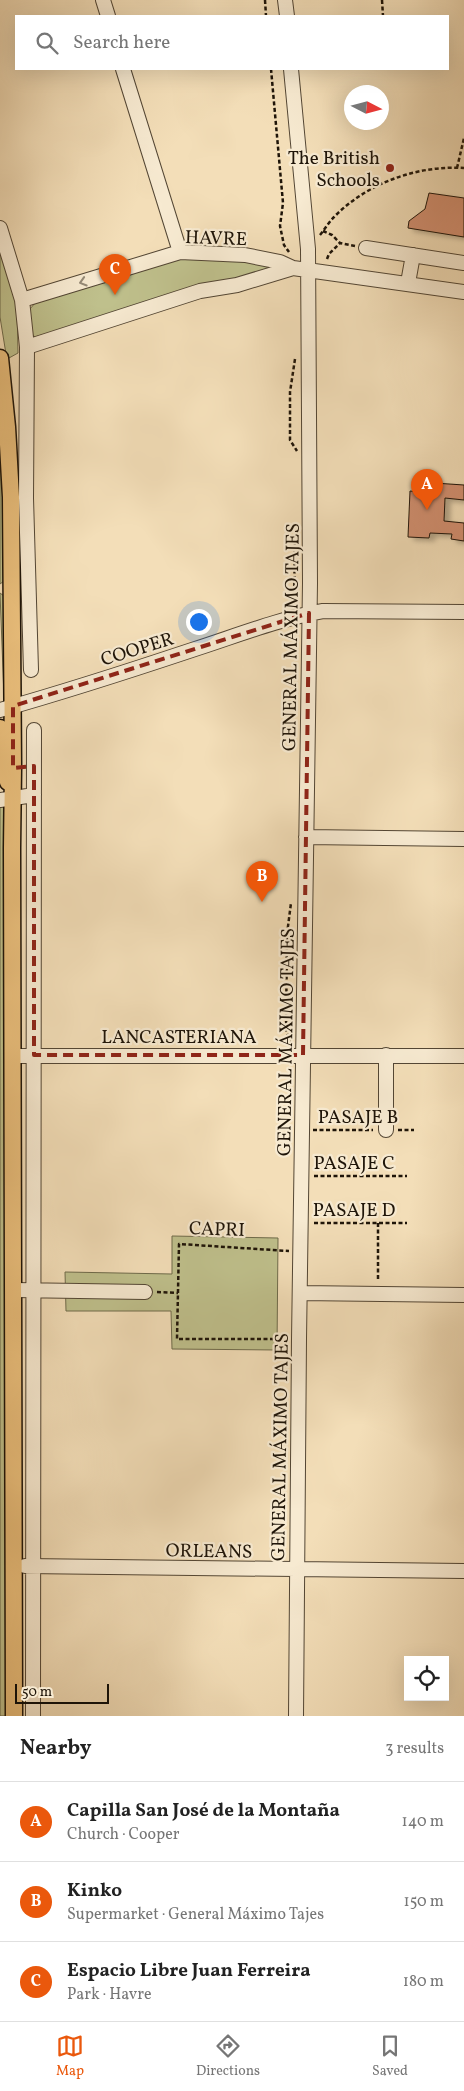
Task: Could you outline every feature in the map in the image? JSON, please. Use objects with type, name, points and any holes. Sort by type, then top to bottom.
[{"type":"main road","points":[[0,358],[8,456],[18,498],[6,589],[11,624],[4,706],[13,768],[6,799]]},
{"type":"main road","points":[[0,728],[12,848],[14,1056],[14,1716]]},
{"type":"street","points":[[103,0],[108,15]]},
{"type":"street","points":[[286,0],[287,15]]},
{"type":"street","points":[[122,70],[180,252]]},
{"type":"street","name":"GENERAL MÁXIMO TAJES","points":[[291,70],[308,249],[297,264],[309,366],[309,613],[296,1716]]},
{"type":"street","points":[[0,228],[22,300],[27,348],[25,455],[18,498],[31,670]]},
{"type":"street","points":[[366,248],[464,263]]},
{"type":"street","name":"HAVRE","points":[[22,300],[180,252],[245,255],[326,271],[464,292]]},
{"type":"street","points":[[408,283],[413,255]]},
{"type":"street","name":"HAVRE","points":[[27,348],[200,291],[237,285],[297,264]]},
{"type":"street","points":[[8,456],[25,455]]},
{"type":"street","name":"COOPER","points":[[4,706],[285,619],[323,610],[464,612]]},
{"type":"street","points":[[11,624],[29,624]]},
{"type":"street","points":[[33,1716],[34,730]]},
{"type":"street","points":[[13,768],[34,766]]},
{"type":"street","points":[[6,799],[34,796]]},
{"type":"street","points":[[306,837],[464,839]]},
{"type":"street","points":[[12,848],[34,846]]},
{"type":"street","points":[[12,887],[34,885]]},
{"type":"street","points":[[386,1055],[386,1130]]},
{"type":"street","name":"LANCASTERIANA","points":[[14,1056],[464,1056]]},
{"type":"street","points":[[14,1228],[33,1229]]},
{"type":"street","points":[[14,1290],[145,1292]]},
{"type":"street","points":[[300,1293],[464,1295]]},
{"type":"street","name":"ORLEANS","points":[[14,1566],[464,1572]]},
{"type":"path","points":[[264,0],[266,15]]},
{"type":"path","points":[[382,0],[383,15]]},
{"type":"path","points":[[271,70],[284,203],[280,226],[284,245],[297,264]]},
{"type":"path","points":[[457,168],[464,138]]},
{"type":"path","points":[[308,249],[333,218],[363,193],[389,180],[420,172],[464,168]]},
{"type":"path","points":[[323,231],[332,235],[340,243],[330,254],[326,271]]},
{"type":"path","points":[[295,354],[290,392],[290,440],[298,452]]},
{"type":"path","points":[[294,605],[296,538]]},
{"type":"path","name":"PASAJE B","points":[[302,1130],[414,1130]]},
{"type":"path","name":"PASAJE C","points":[[301,1176],[407,1176]]},
{"type":"path","name":"PASAJE D","points":[[301,1223],[407,1223]]},
{"type":"path","points":[[378,1223],[378,1294]]},
{"type":"path","name":"CAPRI","points":[[299,1339],[177,1339],[179,1244],[300,1251]]},
{"type":"path","points":[[145,1292],[178,1293]]},
{"type":"highlighted area","points":[[309,613],[303,1055],[34,1055],[34,766],[13,768],[13,706]]},
{"type":"green space","points":[[0,251],[17,306],[18,353],[9,358],[6,354],[0,317]]},
{"type":"green space","points":[[180,258],[245,260],[275,268],[35,337],[32,335],[29,310],[36,302]]},
{"type":"green space","points":[[0,426],[4,505],[4,581],[0,584]]},
{"type":"green space","points":[[0,593],[4,596],[6,696],[4,697]]},
{"type":"green space","points":[[0,805],[4,808],[9,1716],[0,1716]]},
{"type":"green space","points":[[172,1236],[278,1238],[277,1350],[172,1349],[171,1311],[66,1311],[65,1272],[172,1274]]},
{"type":"building","points":[[429,193],[464,198],[464,237],[408,228],[409,221],[425,209]]},
{"type":"building","points":[[420,480],[434,480],[434,483],[464,485],[464,500],[445,498],[444,521],[464,523],[464,541],[451,539],[452,534],[430,533],[429,538],[408,537],[410,491],[419,492]]},
{"type":"place","name":"The British Schools","points":[[390,168]]},
{"type":"place","name":"Espacio Libre Juan Ferreira","points":[[115,295]]},
{"type":"place","name":"Capilla San José de la Montaña","points":[[427,510]]},
{"type":"place","name":"Kinko","points":[[262,902]]}]
